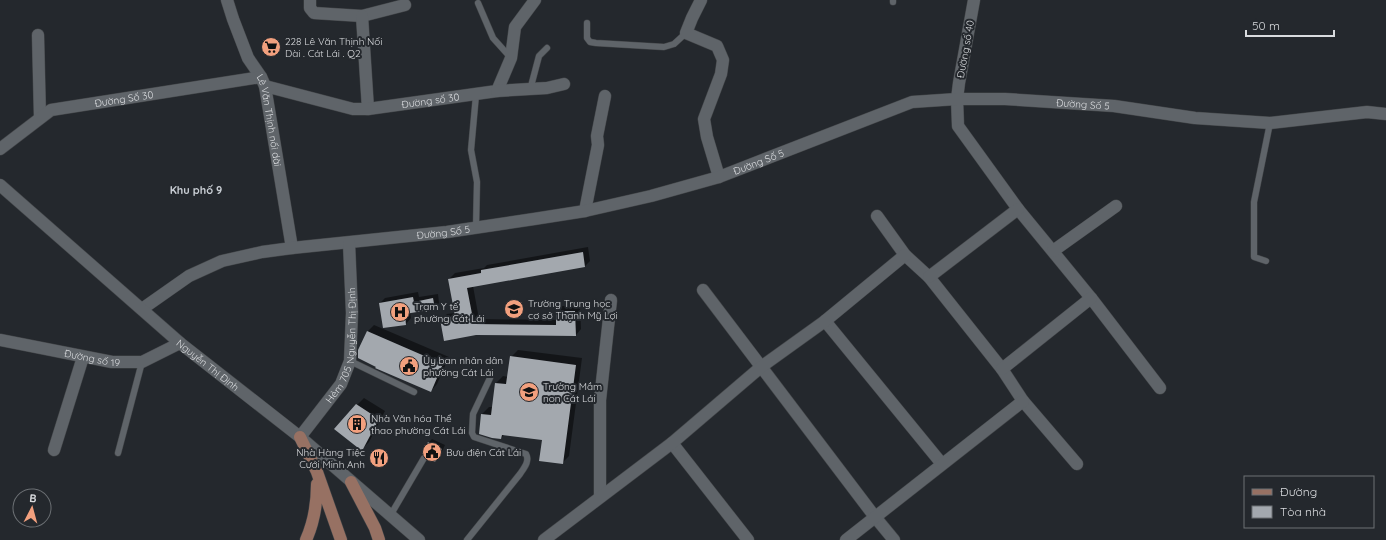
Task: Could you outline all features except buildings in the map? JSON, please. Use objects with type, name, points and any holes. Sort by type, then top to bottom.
[{"type":"main road","points":[[300,437],[317,472],[341,540]]},
{"type":"main road","points":[[306,540],[315,515],[317,498],[317,472]]},
{"type":"main road","points":[[351,482],[375,528],[379,540]]},
{"type":"street","name":"Lê Văn Thịnh nối dài","points":[[227,0],[248,58],[263,82],[292,248]]},
{"type":"street","points":[[310,0],[310,8],[314,14],[362,16],[405,5]]},
{"type":"street","points":[[497,91],[510,58],[515,27],[535,0]]},
{"type":"street","points":[[701,0],[686,33],[717,46],[724,60],[721,74],[704,119],[707,137],[718,177]]},
{"type":"street","name":"Đường số 40","points":[[974,0],[959,83],[958,126],[1018,209],[1091,298],[1160,388]]},
{"type":"street","points":[[362,16],[368,109]]},
{"type":"street","points":[[38,35],[40,118]]},
{"type":"street","name":"Đường số 30","points":[[263,82],[353,109],[368,109],[497,91],[547,88],[564,84]]},
{"type":"street","name":"Đường Số 30","points":[[0,149],[51,110],[263,82]]},
{"type":"street","points":[[585,211],[598,145],[597,136],[605,96]]},
{"type":"street","name":"Đường Số 5","points":[[142,310],[189,276],[222,261],[262,252],[476,227],[585,211],[651,196],[718,177],[912,102],[958,99],[1005,99],[1114,106],[1194,118],[1270,123],[1367,112],[1386,114]]},
{"type":"street","name":"Nguyễn Thị Định","points":[[0,185],[142,310],[300,437],[419,540]]},
{"type":"street","points":[[1053,251],[1116,206]]},
{"type":"street","points":[[930,277],[1018,209]]},
{"type":"street","points":[[877,216],[905,255],[930,277],[1002,369],[1023,401],[1077,464]]},
{"type":"street","name":"Hẻm 705 Nguyễn Thị Định","points":[[300,437],[341,384],[350,361],[352,313],[349,243]]},
{"type":"street","points":[[544,540],[672,442],[761,367],[825,321],[905,255]]},
{"type":"street","points":[[703,290],[894,540]]},
{"type":"street","points":[[1002,369],[1091,298]]},
{"type":"street","points":[[600,497],[600,400],[611,300]]},
{"type":"street","points":[[825,321],[942,464]]},
{"type":"street","name":"Đường số 19","points":[[0,340],[112,362],[142,362],[180,342]]},
{"type":"street","points":[[54,450],[83,357]]},
{"type":"street","points":[[846,540],[1023,401]]},
{"type":"street","points":[[672,442],[748,540]]},
{"type":"lane","points":[[478,4],[493,38],[510,58]]},
{"type":"lane","points":[[587,23],[587,38],[590,42],[596,43],[664,47],[674,44],[686,33]]},
{"type":"lane","points":[[530,90],[539,56],[547,48]]},
{"type":"lane","points":[[476,95],[471,150],[477,182],[476,227]]},
{"type":"lane","points":[[1266,261],[1254,257],[1254,202],[1270,123]]},
{"type":"lane","points":[[350,361],[414,392]]},
{"type":"lane","points":[[118,453],[142,362]]},
{"type":"lane","points":[[467,540],[520,474],[527,462],[528,457],[526,454],[474,437],[472,433],[473,414],[490,378]]},
{"type":"lane","points":[[390,516],[424,458]]},
{"type":"place","name":"228 Lê Văn Thịnh Nối Dài . Cát Lái . Q2","points":[[271,47]]},
{"type":"place","name":"Trường Trung học cơ sở Thạnh Mỹ Lợi","points":[[514,309]]},
{"type":"place","name":"Trạm Y tế phường Cát Lái","points":[[400,312]]},
{"type":"place","name":"Ủy ban nhân dân phường Cát Lái","points":[[409,366]]},
{"type":"place","name":"Trường Mầm non Cát Lái","points":[[529,392]]},
{"type":"place","name":"Nhà Văn hóa Thể thao phường Cát Lái","points":[[357,424]]},
{"type":"place","name":"Bưu điện Cát Lái","points":[[432,452]]},
{"type":"place","name":"Nhà Hàng Tiệc Cưới Minh Anh","points":[[379,458]]},
{"type":"district","name":"Khu phố 9","points":[[196,190]]}]
